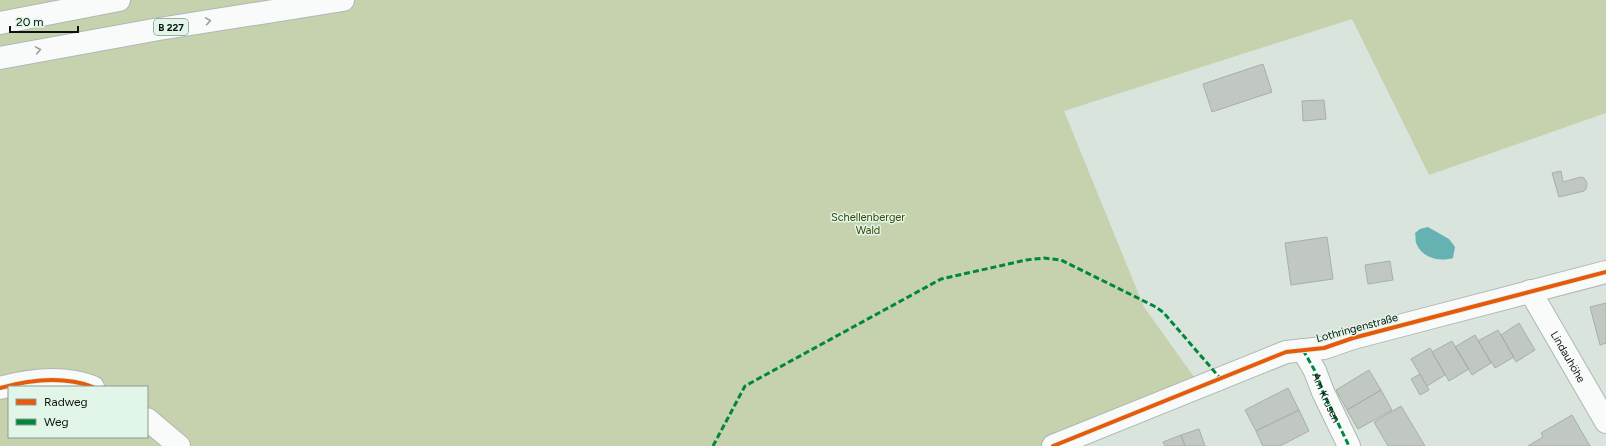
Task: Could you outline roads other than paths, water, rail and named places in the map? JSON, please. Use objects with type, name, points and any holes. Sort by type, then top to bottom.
[{"type":"street","points":[[0,23],[119,0]]},
{"type":"street","name":"B 227","points":[[0,58],[159,28],[343,0]]},
{"type":"street","name":"Lothringenstraße","points":[[1053,446],[1272,356],[1286,352],[1324,348],[1353,338],[1606,272]]},
{"type":"street","name":"Lindauhöhe","points":[[1530,291],[1606,422]]},
{"type":"street","name":"Am Krusen","points":[[1303,350],[1315,371],[1323,392],[1349,446]]},
{"type":"street","points":[[0,388],[47,380],[88,386]]},
{"type":"street","points":[[148,420],[178,446]]},
{"type":"water","points":[[1428,227],[1449,239],[1455,247],[1453,258],[1437,259],[1423,253],[1417,245],[1415,233],[1420,229]]},
{"type":"park label","name":"Schellenberger Wald","points":[[868,223]]}]
